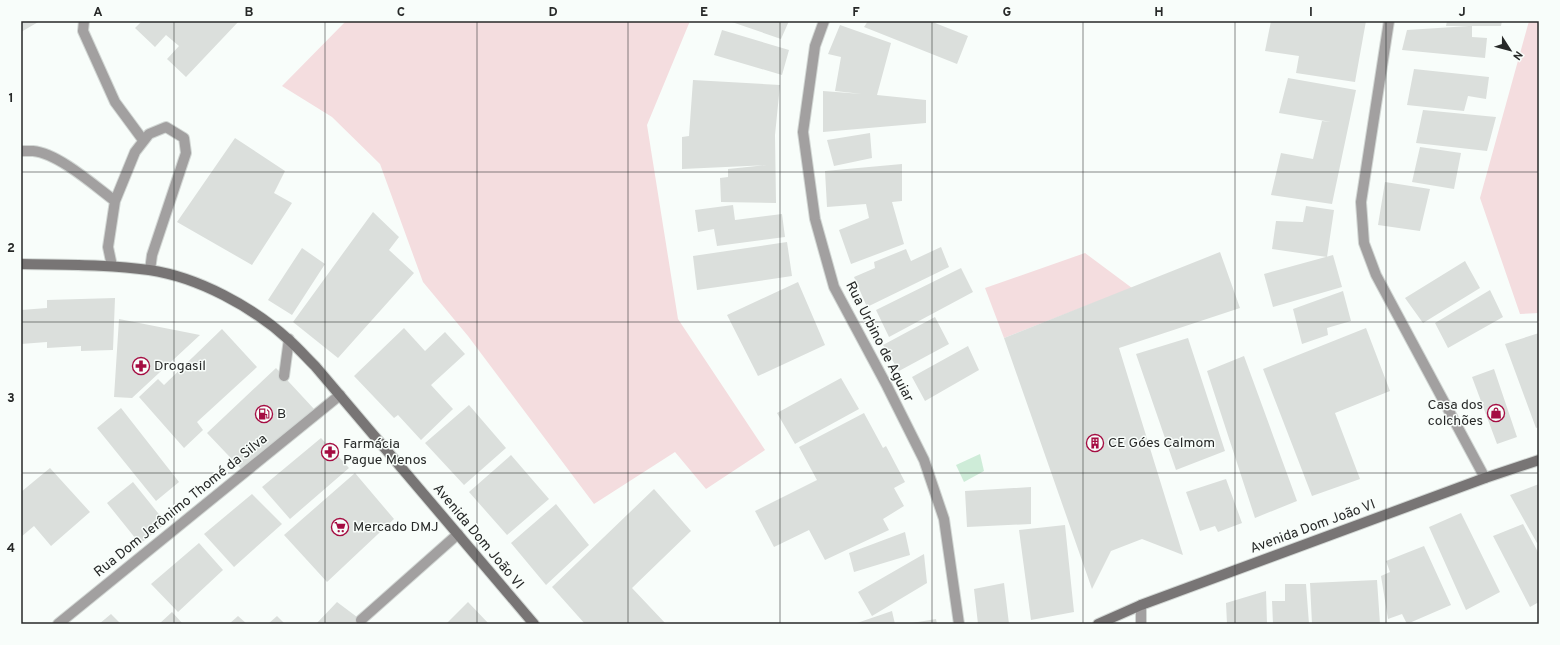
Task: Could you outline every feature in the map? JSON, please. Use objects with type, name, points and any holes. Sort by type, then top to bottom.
[{"type":"main road","name":"Avenida Dom João VI","points":[[21,264],[112,266],[150,270],[182,278],[212,290],[252,312],[288,339],[315,366],[534,624]]},
{"type":"main road","name":"Avenida Dom João VI","points":[[1098,624],[1141,604],[1485,478],[1539,460]]},
{"type":"street","points":[[84,21],[83,31],[115,102],[143,140]]},
{"type":"street","name":"Rua Urbino de Aguiar","points":[[824,21],[815,46],[803,132],[814,219],[834,288],[887,386],[924,460],[944,519],[952,566],[959,624]]},
{"type":"street","points":[[1389,21],[1361,202],[1364,243],[1376,275],[1485,478]]},
{"type":"street","points":[[112,266],[108,247],[115,201],[135,152],[143,140],[149,134],[166,127],[184,138],[186,153],[152,255],[150,270]]},
{"type":"street","points":[[21,151],[35,151],[49,156],[66,165],[115,201]]},
{"type":"street","points":[[284,376],[288,339]]},
{"type":"street","name":"Rua Dom Jerônimo Thomé da Silva","points":[[58,624],[289,434],[340,395]]},
{"type":"street","points":[[361,620],[458,534]]},
{"type":"street","points":[[1141,604],[1141,624]]},
{"type":"shaded area","points":[[346,21],[690,21],[647,125],[678,319],[765,450],[706,489],[675,452],[594,504],[468,336],[423,282],[380,164],[332,117],[282,86]]},
{"type":"shaded area","points":[[1529,21],[1539,21],[1539,313],[1520,314],[1480,198]]},
{"type":"shaded area","points":[[1085,253],[1132,288],[1004,338],[985,288]]},
{"type":"shaded area","points":[[980,454],[984,471],[964,482],[956,465]]},
{"type":"building","points":[[21,21],[40,21],[21,32]]},
{"type":"building","points":[[142,21],[239,21],[186,77],[167,59],[179,46],[166,35],[155,47],[135,28]]},
{"type":"building","points":[[729,21],[789,21],[781,39]]},
{"type":"building","points":[[868,21],[930,21],[968,36],[957,64],[864,27]]},
{"type":"building","points":[[1271,21],[1366,21],[1355,82],[1296,73],[1299,56],[1265,51]]},
{"type":"building","points":[[1447,21],[1502,21],[1501,26],[1472,26],[1472,37],[1487,38],[1485,58],[1402,50],[1407,30],[1469,26],[1446,26]]},
{"type":"building","points":[[840,25],[891,43],[877,95],[926,100],[926,123],[823,132],[823,91],[862,94],[835,91],[841,57],[828,54]]},
{"type":"building","points":[[722,30],[789,50],[782,75],[714,55]]},
{"type":"building","points":[[1414,69],[1489,77],[1486,99],[1468,96],[1464,111],[1407,105]]},
{"type":"building","points":[[1288,78],[1356,90],[1332,204],[1271,195],[1281,153],[1313,159],[1322,121],[1331,122],[1279,113]]},
{"type":"building","points":[[693,80],[780,85],[775,135],[776,203],[721,202],[720,178],[728,177],[728,169],[767,165],[682,169],[682,137],[689,136]]},
{"type":"building","points":[[1423,110],[1496,117],[1487,151],[1416,143]]},
{"type":"building","points":[[870,133],[872,158],[834,166],[827,140]]},
{"type":"building","points":[[235,138],[285,171],[274,193],[292,203],[252,265],[177,222]]},
{"type":"building","points":[[1420,147],[1461,153],[1454,189],[1412,182]]},
{"type":"building","points":[[902,164],[902,201],[892,202],[904,244],[851,264],[839,230],[869,218],[866,204],[827,207],[825,171]]},
{"type":"building","points":[[1385,182],[1430,189],[1420,231],[1378,225]]},
{"type":"building","points":[[733,205],[735,220],[782,214],[785,237],[717,246],[714,229],[698,232],[695,210]]},
{"type":"building","points":[[1306,206],[1334,210],[1327,257],[1272,249],[1276,221],[1303,222]]},
{"type":"building","points":[[373,212],[399,237],[389,250],[414,273],[338,358],[293,322]]},
{"type":"building","points":[[787,242],[792,276],[697,290],[693,256]]},
{"type":"building","points":[[941,247],[949,267],[867,307],[854,277],[875,268],[874,262],[906,249],[911,261]]},
{"type":"building","points":[[302,248],[325,264],[292,315],[268,300]]},
{"type":"building","name":"CE Góes Calmom","points":[[1220,252],[1240,308],[1119,348],[1183,555],[1142,539],[1111,551],[1092,589],[1004,338]]},
{"type":"building","points":[[1333,255],[1342,287],[1273,307],[1264,274]]},
{"type":"building","points":[[1465,261],[1480,288],[1423,323],[1405,298]]},
{"type":"building","points":[[961,268],[973,292],[889,337],[876,310]]},
{"type":"building","points":[[798,282],[825,345],[758,376],[727,315]]},
{"type":"building","points":[[1490,290],[1503,317],[1448,348],[1435,323]]},
{"type":"building","points":[[1343,291],[1351,321],[1327,328],[1328,335],[1302,344],[1293,309]]},
{"type":"building","points":[[115,298],[113,350],[81,351],[81,346],[47,348],[47,342],[21,344],[21,310],[47,308],[47,300]]},
{"type":"building","points":[[935,317],[949,344],[899,371],[883,345]]},
{"type":"building","name":"Drogasil","points":[[119,319],[200,335],[132,398],[114,397]]},
{"type":"building","points":[[404,328],[425,351],[445,332],[465,354],[431,385],[453,409],[421,440],[398,415],[394,418],[354,376]]},
{"type":"building","points":[[1366,328],[1390,391],[1335,413],[1360,479],[1312,496],[1263,369]]},
{"type":"building","points":[[222,329],[257,367],[197,422],[203,430],[184,448],[139,397],[158,379],[164,385]]},
{"type":"building","points":[[1539,333],[1539,427],[1536,428],[1505,344]]},
{"type":"building","points":[[1188,338],[1225,451],[1176,470],[1136,354]]},
{"type":"building","points":[[968,346],[979,370],[925,401],[912,377]]},
{"type":"building","points":[[1244,356],[1297,501],[1255,518],[1207,371]]},
{"type":"building","points":[[276,368],[314,409],[245,473],[207,433]]},
{"type":"building","points":[[1494,369],[1517,437],[1497,444],[1472,377]]},
{"type":"building","points":[[841,378],[859,409],[795,444],[777,413]]},
{"type":"building","points":[[469,405],[506,448],[464,485],[425,443]]},
{"type":"building","points":[[121,408],[179,482],[156,501],[97,428]]},
{"type":"building","points":[[864,413],[883,448],[886,446],[905,482],[894,488],[904,506],[883,519],[889,530],[825,560],[809,530],[774,547],[755,511],[817,480],[799,447]]},
{"type":"building","points":[[321,438],[349,468],[290,519],[262,487]]},
{"type":"building","points":[[511,455],[549,499],[507,535],[469,492]]},
{"type":"building","points":[[50,468],[90,512],[51,546],[34,526],[21,537],[21,492]]},
{"type":"building","name":"Mercado DMJ","points":[[355,473],[394,519],[327,582],[284,535]]},
{"type":"building","points":[[1226,479],[1242,523],[1218,532],[1215,526],[1200,531],[1186,492]]},
{"type":"building","points":[[133,482],[166,523],[140,544],[107,503]]},
{"type":"building","points":[[1539,484],[1539,542],[1537,543],[1510,495]]},
{"type":"building","points":[[1031,487],[1031,524],[967,527],[965,491]]},
{"type":"building","points":[[654,489],[691,531],[632,588],[666,624],[585,624],[552,587]]},
{"type":"building","points":[[252,494],[282,524],[234,567],[204,534]]},
{"type":"building","points":[[556,504],[589,545],[546,585],[511,543]]},
{"type":"building","points":[[1461,513],[1500,592],[1466,610],[1429,527]]},
{"type":"building","points":[[1523,524],[1539,554],[1539,602],[1530,607],[1493,536]]},
{"type":"building","points":[[1065,525],[1074,612],[1031,620],[1019,530]]},
{"type":"building","points":[[905,532],[910,555],[854,572],[849,553]]},
{"type":"building","points":[[199,543],[223,570],[178,612],[151,584]]},
{"type":"building","points":[[1424,546],[1451,605],[1407,624],[1402,614],[1388,619],[1381,576],[1390,572],[1386,561]]},
{"type":"building","points":[[924,554],[927,583],[872,616],[858,592]]},
{"type":"building","points":[[1377,580],[1380,624],[1312,624],[1310,583]]},
{"type":"building","points":[[1004,583],[1009,624],[978,624],[974,589]]},
{"type":"building","points":[[1285,584],[1306,584],[1309,624],[1273,624],[1272,601],[1285,601]]},
{"type":"building","points":[[1266,591],[1267,624],[1227,624],[1226,603]]},
{"type":"building","points":[[337,602],[361,620],[364,624],[316,624]]},
{"type":"building","points":[[468,602],[489,624],[446,624]]},
{"type":"building","points":[[892,611],[895,624],[854,624]]},
{"type":"building","points":[[172,612],[183,624],[159,624]]},
{"type":"building","points":[[111,614],[121,624],[99,624]]},
{"type":"building","points":[[238,616],[247,624],[229,624]]},
{"type":"building","points":[[277,616],[285,624],[268,624]]},
{"type":"building","points":[[936,619],[937,624],[912,624],[912,623]]},
{"type":"place","name":"Drogasil","points":[[141,366]]},
{"type":"place","name":"Casa dos colchões","points":[[1496,413]]},
{"type":"place","name":"B","points":[[264,414]]},
{"type":"place","name":"CE Góes Calmom","points":[[1095,443]]},
{"type":"place","name":"Farmácia Pague Menos","points":[[330,452]]},
{"type":"place","name":"Mercado DMJ","points":[[340,527]]}]
